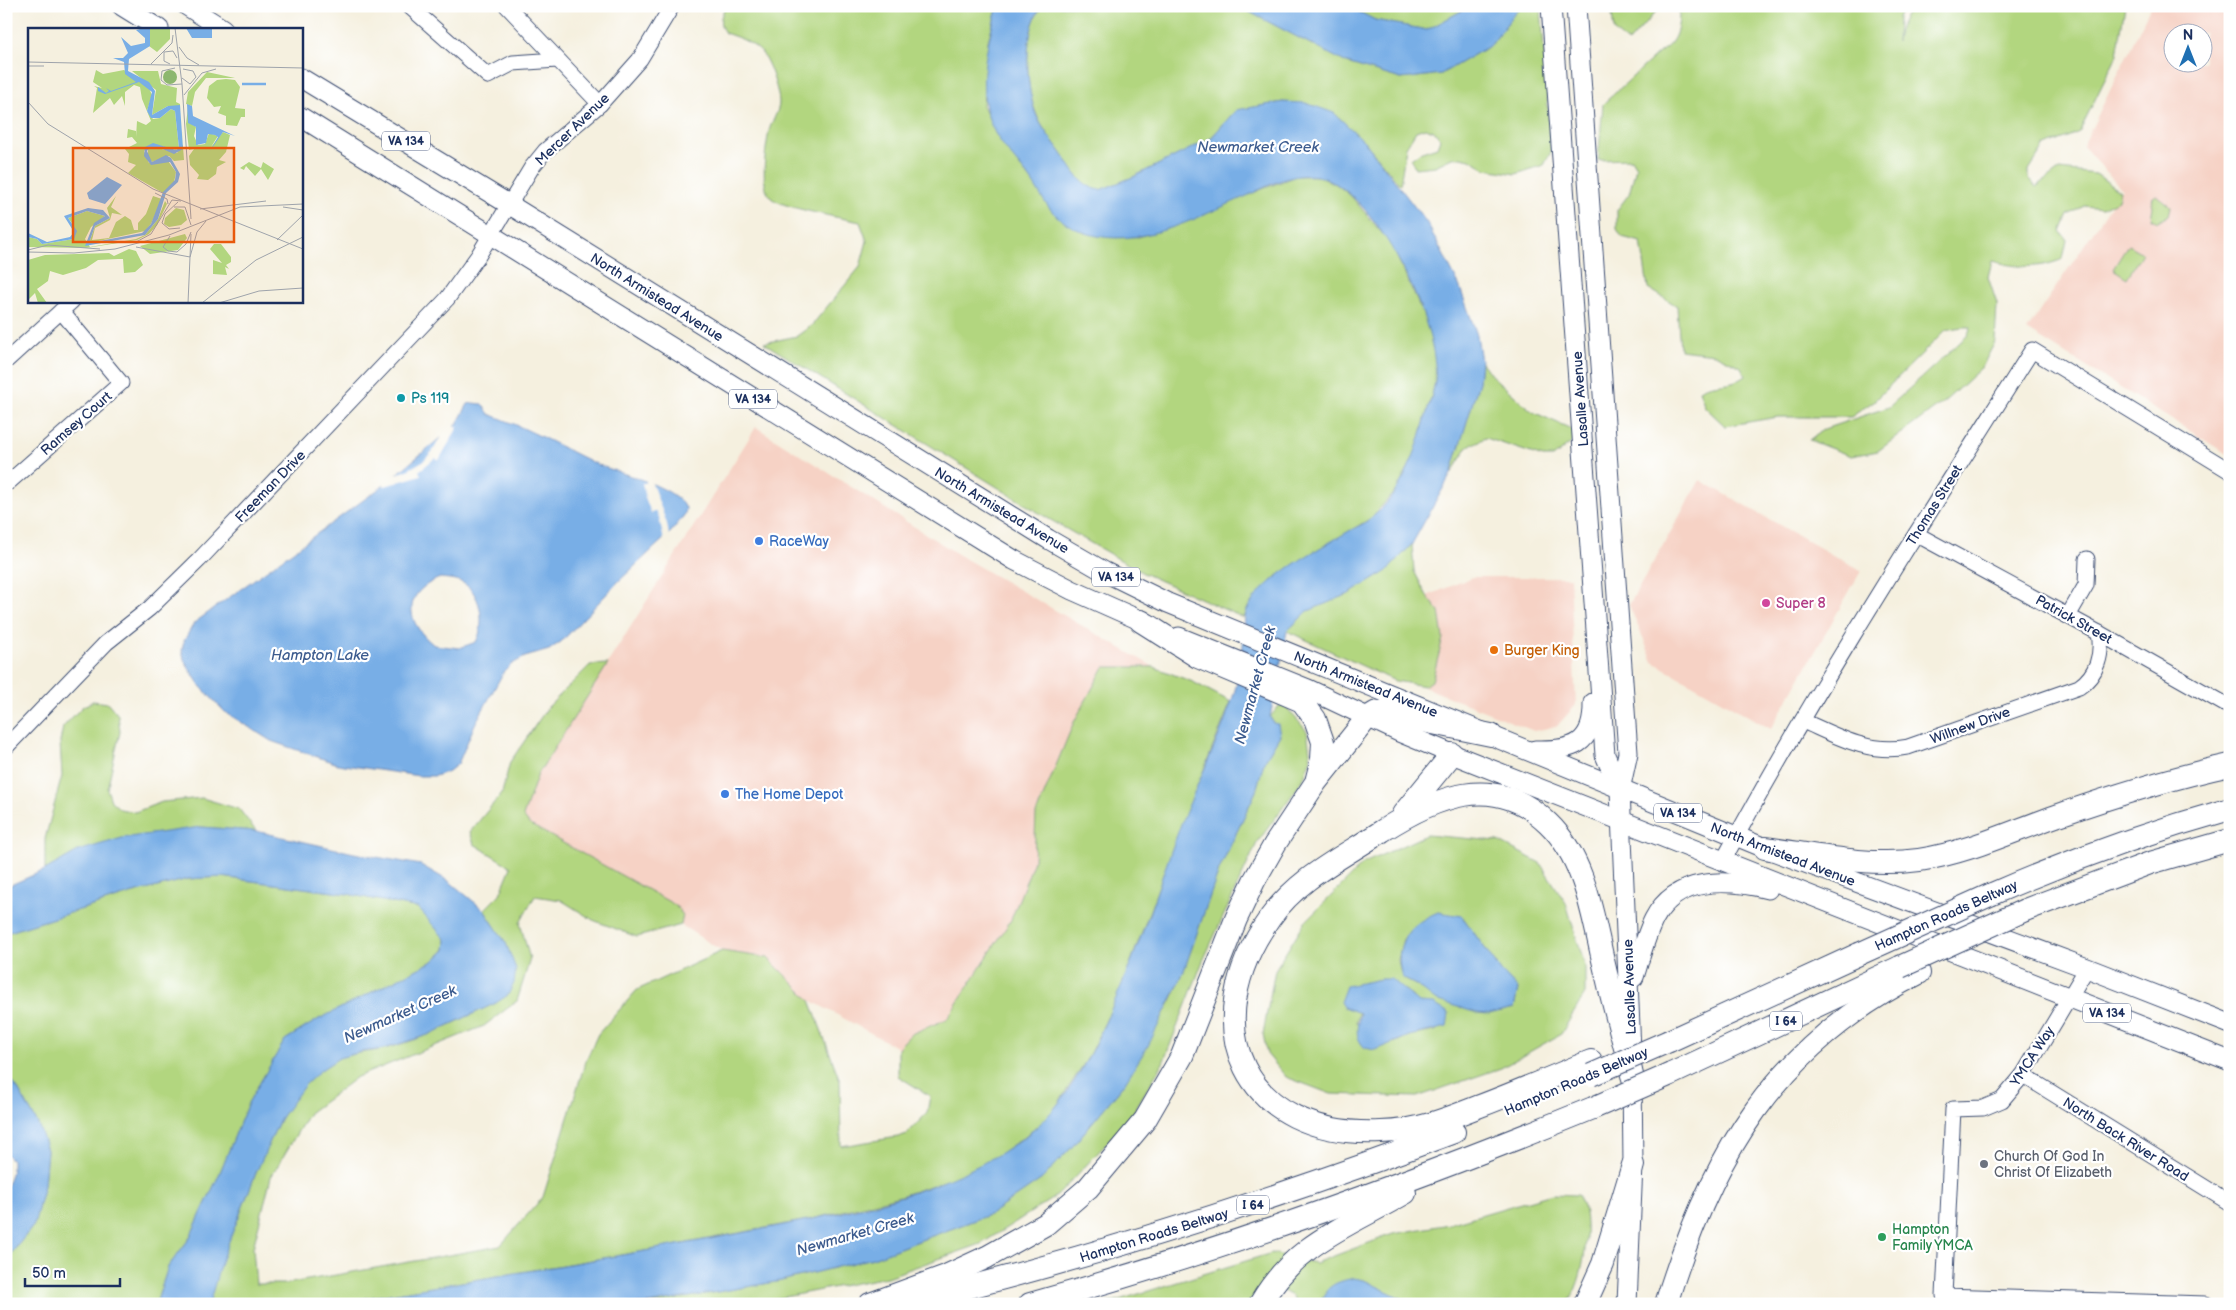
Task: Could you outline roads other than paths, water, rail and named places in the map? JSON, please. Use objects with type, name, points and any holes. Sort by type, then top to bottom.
[{"type":"highway","points":[[1141,621],[1198,657],[1216,658],[1286,687],[1302,701],[1309,708],[1323,742],[1322,759],[1316,782]]},
{"type":"highway","points":[[870,1304],[946,1276],[987,1257],[1046,1224],[1088,1188],[1145,1120],[1182,1056],[1236,919],[1254,881],[1275,844],[1316,782],[1367,718],[1375,713],[1391,711],[1418,720],[1491,736]]},
{"type":"highway","points":[[1399,819],[1452,754]]},
{"type":"highway","points":[[1765,848],[1865,861],[1919,860],[1952,853],[2114,795],[2230,765]]},
{"type":"highway","points":[[1591,1068],[1427,1126],[1379,1132],[1328,1128],[1302,1120],[1284,1111],[1265,1097],[1252,1081],[1241,1061],[1234,1038],[1236,990],[1244,965],[1257,938],[1271,916],[1290,893],[1312,874],[1399,819],[1437,801],[1472,794],[1491,795],[1509,799],[1526,806],[1550,824],[1570,850],[1581,878],[1632,1075]]},
{"type":"highway","name":"Hampton Roads Beltway","points":[[904,1304],[990,1283],[1244,1208],[1481,1121],[1591,1068],[1668,1034],[1746,1005],[2064,863],[2165,827],[2230,809]]},
{"type":"highway","name":"Hampton Roads Beltway","points":[[1030,1304],[1188,1257],[1327,1211],[1457,1162],[1593,1108],[1910,970],[1972,934],[2025,910],[2150,863],[2230,840]]},
{"type":"highway","points":[[1666,1304],[1686,1243],[1717,1170],[1748,1118],[1783,1074],[1823,1035],[1910,970]]},
{"type":"highway","points":[[1260,1304],[1282,1272],[1301,1254],[1346,1224],[1372,1212],[1457,1162]]},
{"type":"highway","points":[[1585,1304],[1603,1264],[1633,1165]]},
{"type":"main road","points":[[122,6],[157,28]]},
{"type":"main road","points":[[187,6],[221,28]]},
{"type":"main road","name":"Lasalle Avenue","points":[[1551,6],[1588,494],[1605,755],[1620,790]]},
{"type":"main road","name":"Lasalle Avenue","points":[[1576,6],[1628,754],[1620,790],[1630,988],[1632,1075],[1633,1165],[1627,1304]]},
{"type":"main road","name":"North Armistead Avenue","points":[[302,80],[510,205],[1048,539],[1120,580],[1227,628],[1620,790],[1765,848],[2087,968],[2230,1024]]},
{"type":"main road","name":"VA 134","points":[[302,118],[1014,560],[1080,594],[1141,621]]},
{"type":"main road","points":[[1524,750],[1560,750],[1571,746],[1585,737],[1592,725],[1593,698],[1588,624],[1588,494]]},
{"type":"main road","name":"North Armistead Avenue","points":[[1286,687],[2230,1061]]},
{"type":"main road","points":[[1630,988],[1654,919],[1661,908],[1672,897],[1691,887],[1719,881],[1735,882],[1819,899]]},
{"type":"street","points":[[410,6],[488,76],[513,63],[558,60]]},
{"type":"street","points":[[507,6],[600,104]]},
{"type":"street","name":"Mercer Avenue","points":[[510,205],[532,167],[545,151],[600,104],[640,59],[672,6]]},
{"type":"street","name":"Freeman Drive","points":[[6,747],[106,644],[166,593],[345,408],[447,299],[463,279],[510,205]]},
{"type":"street","points":[[6,361],[67,306]]},
{"type":"street","name":"Ramsey Court","points":[[6,480],[9,482],[121,383],[67,306]]},
{"type":"street","name":"Thomas Street","points":[[1722,861],[1803,721],[1916,534],[2032,350],[2230,471]]},
{"type":"street","name":"Patrick Street","points":[[1916,534],[2099,633],[2230,708]]},
{"type":"street","points":[[2068,616],[2086,585],[2087,559]]},
{"type":"street","name":"Willnew Drive","points":[[1803,721],[1863,747],[1885,749],[1908,747],[2084,683],[2094,673],[2097,665],[2101,649],[2099,633]]},
{"type":"street","name":"YMCA Way","points":[[2087,968],[2022,1075],[2002,1100],[1984,1108],[1953,1109],[1944,1296],[2206,1304]]},
{"type":"street","name":"North Back River Road","points":[[2022,1075],[2230,1202]]},
{"type":"water","name":"Newmarket Creek","points":[[998,6],[1042,6],[1036,16],[1029,43],[1028,74],[1032,102],[1041,124],[1074,172],[1083,182],[1093,188],[1100,190],[1133,177],[1210,139],[1236,110],[1283,102],[1306,103],[1334,113],[1365,142],[1427,223],[1459,285],[1477,335],[1481,361],[1479,382],[1451,474],[1412,544],[1387,571],[1349,594],[1308,611],[1287,631],[1270,717],[1273,723],[1278,724],[1280,735],[1264,762],[1256,791],[1219,870],[1181,979],[1148,1046],[1124,1084],[1072,1147],[1042,1179],[991,1214],[873,1258],[781,1281],[648,1304],[333,1304],[672,1246],[842,1213],[924,1189],[964,1173],[1000,1154],[1032,1131],[1060,1102],[1083,1067],[1128,971],[1181,824],[1220,734],[1231,703],[1240,667],[1247,610],[1265,586],[1278,575],[1370,519],[1391,498],[1406,472],[1418,445],[1435,382],[1434,358],[1428,328],[1400,262],[1381,231],[1360,205],[1339,186],[1317,176],[1308,175],[1290,178],[1273,184],[1204,215],[1154,233],[1129,237],[1105,237],[1081,231],[1059,218],[1049,208],[1029,177],[998,138],[989,118],[985,102],[984,70]]},
{"type":"water","points":[[1238,6],[1348,6],[1375,20],[1427,30],[1467,6],[1520,6],[1491,45],[1441,74],[1401,79],[1347,63]]},
{"type":"water","name":"Hampton Lake","points":[[468,404],[482,404],[489,414],[529,431],[594,463],[670,492],[686,508],[685,514],[671,532],[619,581],[562,641],[549,650],[525,657],[512,664],[503,673],[475,724],[458,764],[449,771],[435,776],[419,776],[338,764],[271,741],[225,712],[201,687],[185,662],[182,651],[184,641],[194,623],[380,488],[457,424]],"holes":[[[440,578],[463,583],[476,596],[481,620],[476,642],[459,648],[434,645],[417,627],[413,618],[412,608],[414,600],[419,592],[428,584]]]},
{"type":"water","name":"Newmarket Creek","points":[[201,827],[256,831],[354,853],[421,865],[450,882],[484,910],[506,943],[516,969],[514,983],[508,995],[496,1003],[428,1035],[383,1049],[339,1058],[321,1070],[304,1086],[280,1119],[256,1173],[222,1259],[209,1304],[156,1304],[168,1267],[189,1239],[219,1175],[248,1103],[285,1040],[319,1019],[433,961],[445,950],[446,940],[418,908],[348,894],[222,877],[188,879],[130,894],[6,933],[6,887],[45,870],[78,851],[122,838]]},
{"type":"water","points":[[1438,912],[1462,916],[1501,971],[1518,989],[1514,1008],[1489,1014],[1477,1013],[1435,1000],[1416,985],[1402,978],[1399,955],[1405,937],[1418,923]]},
{"type":"water","points":[[1381,979],[1392,979],[1419,1003],[1434,1004],[1449,1013],[1447,1027],[1409,1036],[1375,1050],[1365,1048],[1358,1036],[1357,1027],[1360,1013],[1343,1007],[1340,1002],[1346,986]]},
{"type":"water","points":[[6,1076],[18,1089],[38,1124],[47,1150],[44,1185],[34,1225],[6,1260],[6,1188],[12,1171],[12,1160],[6,1154]]},
{"type":"water","points":[[1354,1278],[1364,1280],[1413,1304],[1320,1304],[1325,1292],[1332,1285]]},
{"type":"place","name":"Ps 119","points":[[401,398]]},
{"type":"place","name":"RaceWay","points":[[759,541]]},
{"type":"place","name":"Super 8","points":[[1766,603]]},
{"type":"place","name":"Burger King","points":[[1494,650]]},
{"type":"place","name":"The Home Depot","points":[[725,794]]},
{"type":"place","name":"Church Of God In Christ Of Elizabeth","points":[[1984,1164]]},
{"type":"place","name":"Hampton Family YMCA","points":[[1882,1237]]}]
